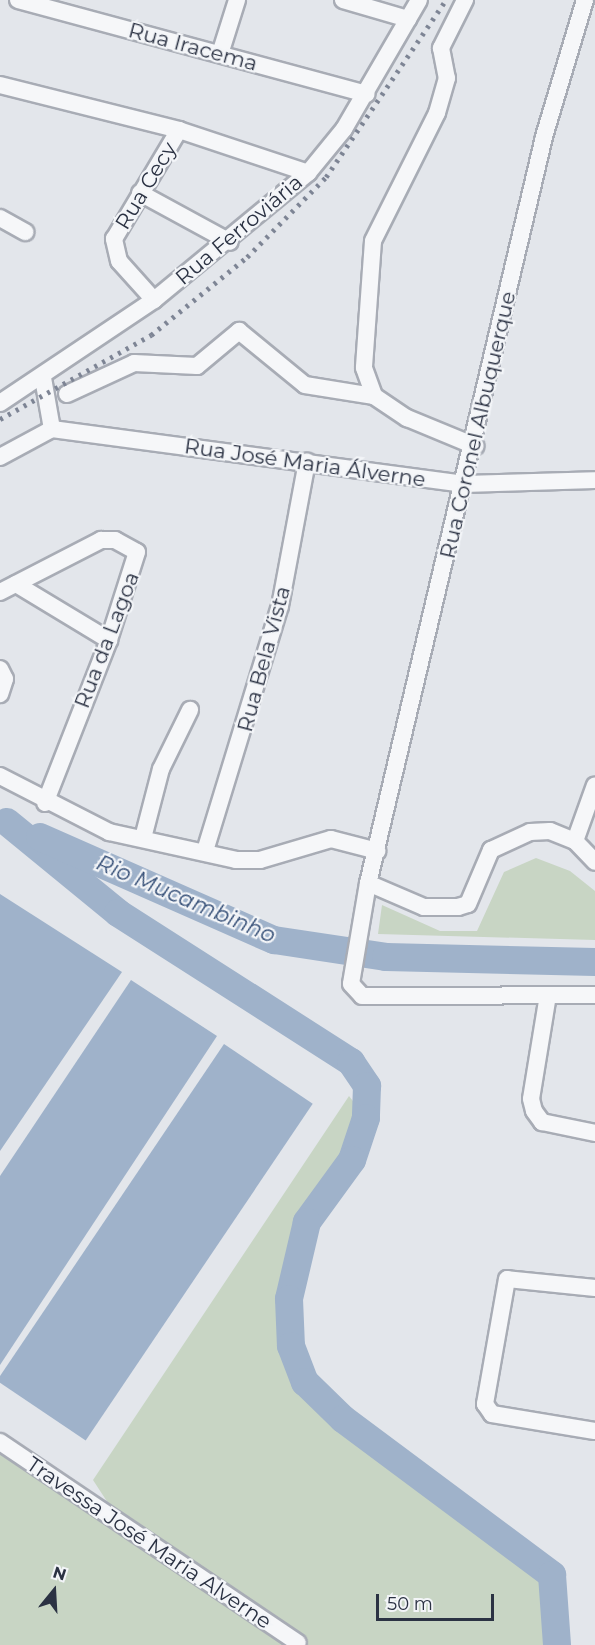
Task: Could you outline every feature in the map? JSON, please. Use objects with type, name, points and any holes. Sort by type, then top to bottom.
[{"type":"street","name":"Rua Iracema","points":[[18,0],[367,94]]},
{"type":"street","points":[[220,54],[237,0]]},
{"type":"street","points":[[343,0],[408,19]]},
{"type":"street","name":"Rua Ferroviária","points":[[0,403],[43,378],[154,300],[230,242],[308,173],[367,94],[419,0]]},
{"type":"street","points":[[374,396],[364,368],[373,241],[437,113],[447,78],[441,48],[465,0]]},
{"type":"street","name":"Rua Coronel Albuquerque","points":[[548,994],[362,996],[351,984],[368,883],[474,446],[544,137],[585,0]]},
{"type":"street","points":[[0,85],[179,130],[308,173]]},
{"type":"street","name":"Rua Cecy","points":[[154,300],[114,251],[114,239],[179,130]]},
{"type":"street","points":[[140,193],[230,242]]},
{"type":"street","points":[[0,218],[25,232]]},
{"type":"street","points":[[67,394],[134,363],[197,366],[239,331],[305,385],[374,396],[407,418],[474,446]]},
{"type":"street","points":[[0,457],[52,429],[43,378]]},
{"type":"street","name":"Rua José Maria Álverne","points":[[52,429],[465,484],[595,480]]},
{"type":"street","name":"Rua Bela Vista","points":[[205,851],[280,606],[307,462]]},
{"type":"street","name":"Rua da Lagoa","points":[[0,592],[101,540],[127,544],[137,552],[136,565],[110,640],[45,803]]},
{"type":"street","points":[[16,584],[110,640]]},
{"type":"street","points":[[0,669],[5,679],[0,694]]},
{"type":"street","points":[[143,838],[161,769],[190,710]]},
{"type":"street","points":[[0,776],[45,803],[109,832],[248,861],[331,839],[377,851]]},
{"type":"street","points":[[575,840],[595,785]]},
{"type":"street","points":[[368,883],[424,907],[458,907],[468,903],[491,850],[504,841],[550,831],[575,840],[595,862]]},
{"type":"street","points":[[595,995],[548,994],[531,1099],[534,1111],[542,1122],[595,1133]]},
{"type":"street","points":[[595,1288],[507,1280],[484,1404],[492,1414],[595,1431]]},
{"type":"street","name":"Travessa José Maria Alverne","points":[[0,1442],[298,1643]]},
{"type":"green space","points":[[536,858],[570,871],[595,891],[595,940],[378,934],[382,905],[440,931],[477,931],[504,872]]},
{"type":"green space","points":[[349,1096],[366,1118],[352,1160],[307,1222],[289,1299],[291,1346],[305,1382],[343,1419],[552,1575],[557,1645],[0,1645],[0,1442],[121,1523],[93,1480]]},
{"type":"water","points":[[0,894],[122,972],[0,1151]]},
{"type":"water","points":[[131,980],[217,1036],[0,1365],[0,1176]]},
{"type":"water","points":[[224,1044],[313,1104],[86,1440],[0,1383],[0,1376]]},
{"type":"waterway","points":[[7,822],[118,913],[351,1062],[367,1086],[366,1118],[352,1160],[307,1222],[289,1299],[291,1346],[305,1382],[343,1419],[552,1575],[557,1645]]},
{"type":"waterway","name":"Rio Mucambinho","points":[[40,837],[274,940],[386,957],[595,962]]},
{"type":"railway","points":[[0,419],[151,335],[247,257],[326,177],[446,0]]}]
